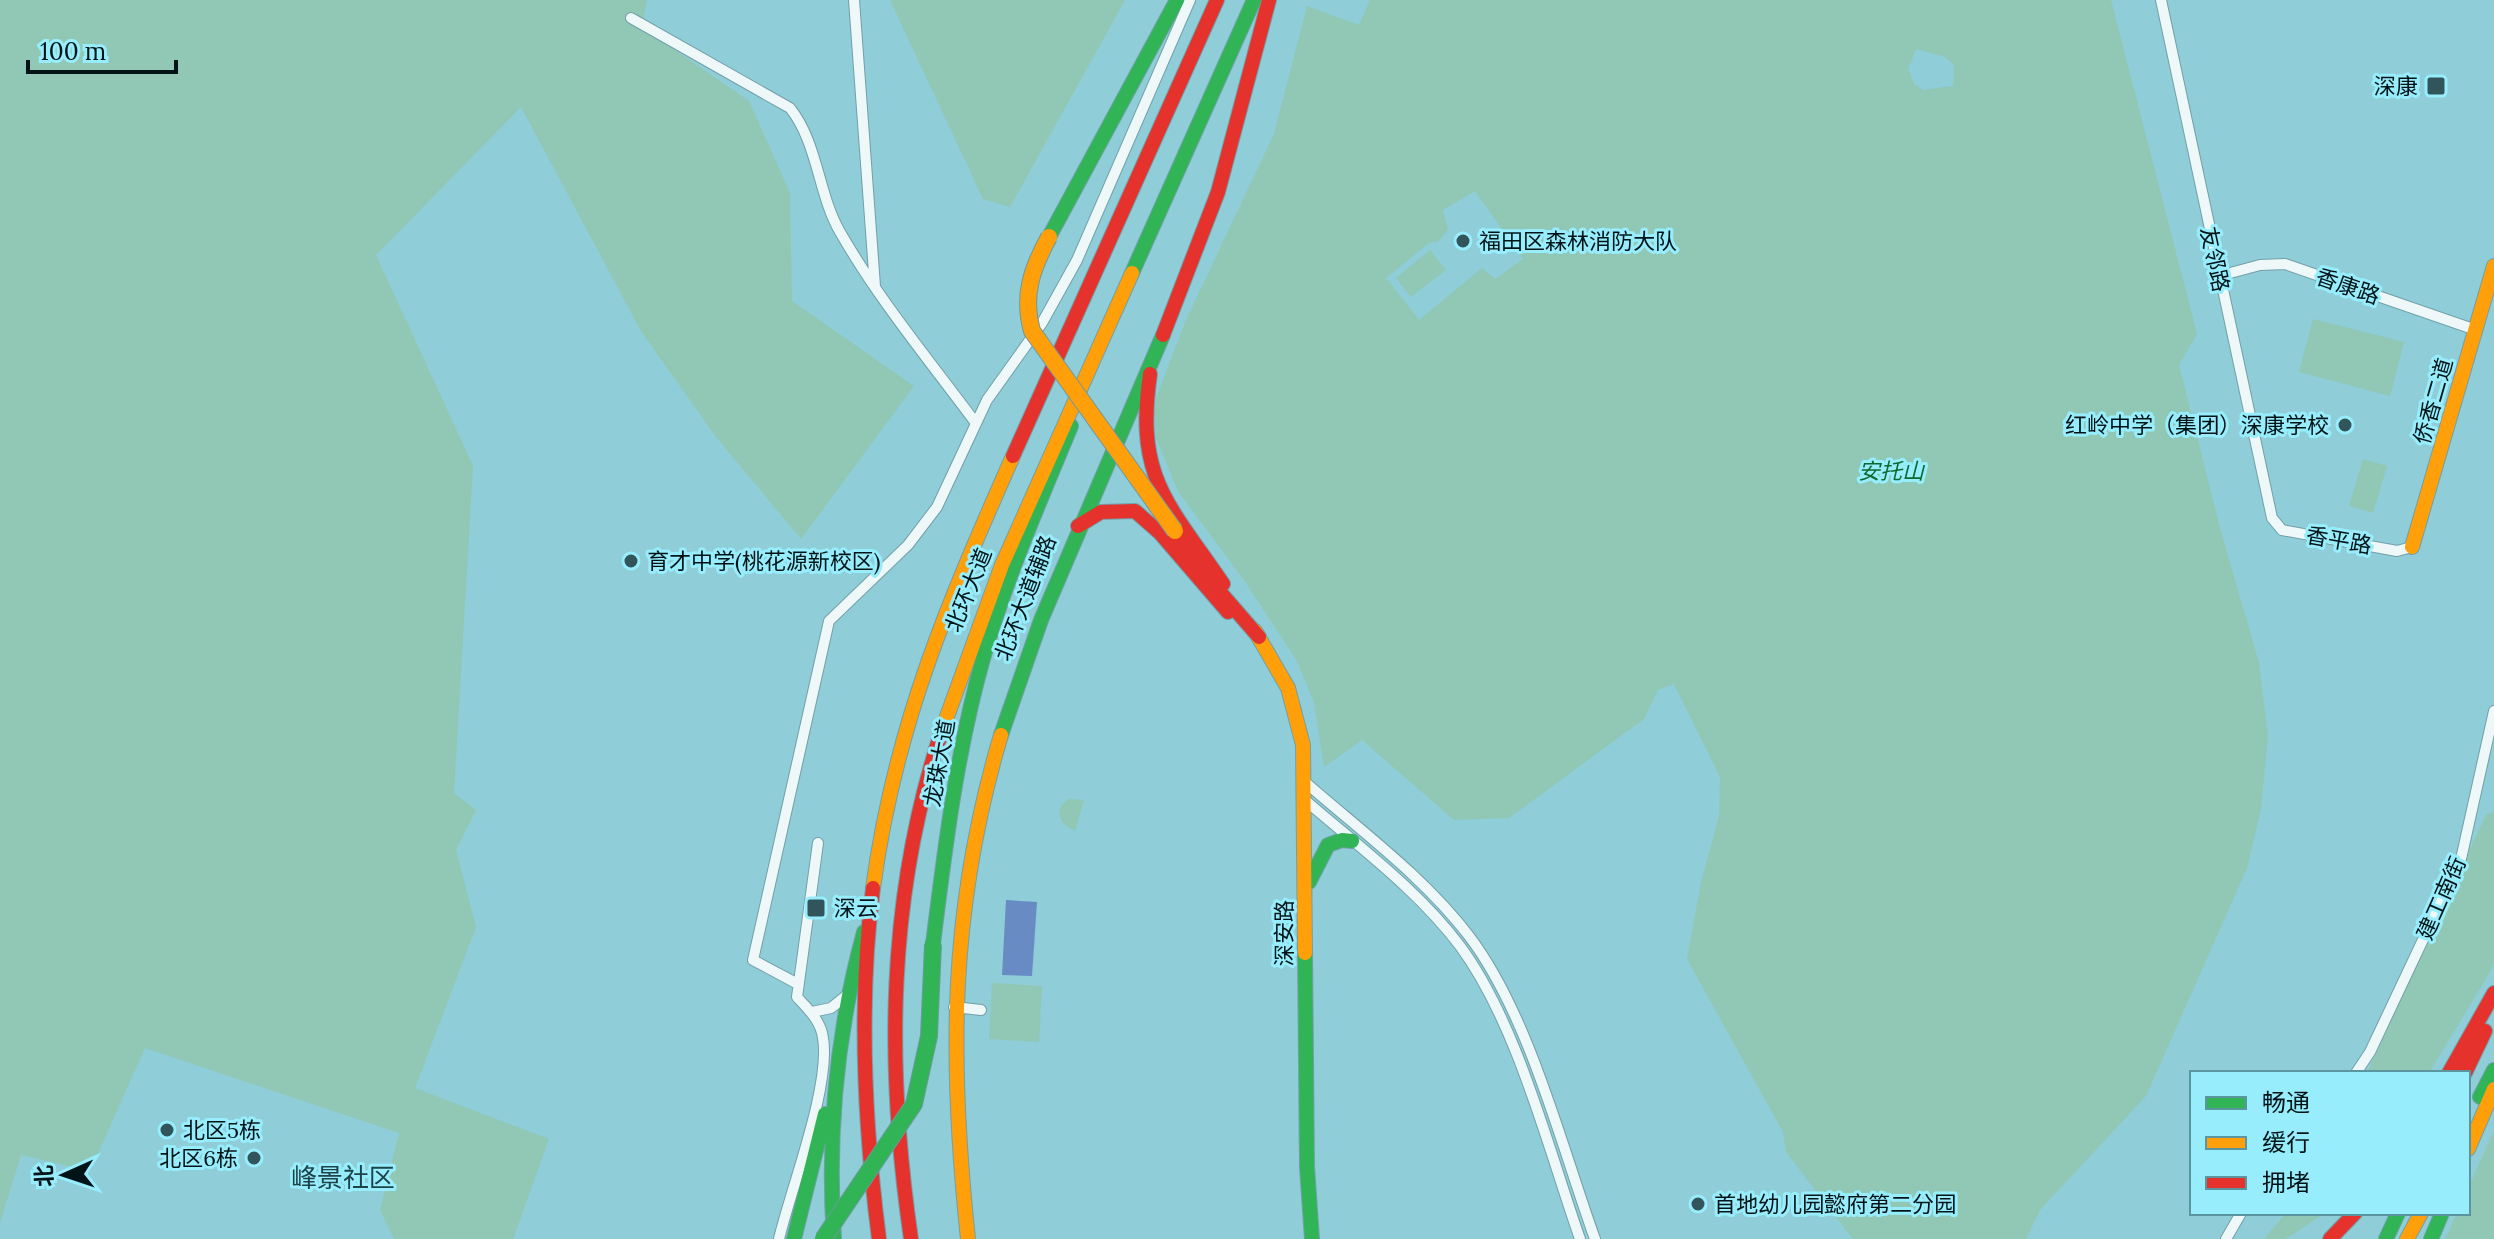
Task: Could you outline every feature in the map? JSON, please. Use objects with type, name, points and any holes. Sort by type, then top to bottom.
[{"type":"main road","points":[[1177,0],[1049,237],[1027,284],[1026,307],[1032,331],[1213,584],[1259,637]]},
{"type":"main road","name":"北环大道","points":[[879,1239],[865,1093],[868,921],[890,785],[908,714],[931,650],[1030,417],[1217,0]]},
{"type":"main road","name":"北环大道","points":[[914,1239],[906,1206],[895,1086],[894,989],[907,873],[938,735],[993,582],[1254,0]]},
{"type":"main road","name":"北环大道辅路","points":[[968,1239],[955,1118],[954,1007],[968,869],[992,765],[1008,705],[1077,527],[1208,220],[1229,159],[1269,0]]},
{"type":"main road","name":"侨香二道","points":[[2412,547],[2494,266]]},
{"type":"main road","name":"龙珠大道","points":[[823,1239],[838,1211],[905,1122],[919,1090],[933,944],[970,712],[983,657],[1024,540],[1123,290]]},
{"type":"main road","points":[[1153,354],[1145,409],[1148,457],[1163,491],[1259,637]]},
{"type":"main road","points":[[1077,527],[1101,512],[1135,511],[1158,530],[1206,592],[1259,637]]},
{"type":"main road","name":"深安路","points":[[1259,637],[1275,661],[1294,707],[1303,745],[1307,1167],[1312,1239]]},
{"type":"main road","points":[[1306,890],[1326,846],[1339,840],[1352,841]]},
{"type":"main road","points":[[794,1239],[833,1081],[846,996],[868,921]]},
{"type":"main road","points":[[2450,1071],[2494,993]]},
{"type":"main road","points":[[2466,1071],[2494,1011]]},
{"type":"main road","points":[[2470,1117],[2494,1070]]},
{"type":"main road","points":[[833,1081],[829,1185],[834,1239]]},
{"type":"main road","points":[[2470,1144],[2494,1089]]},
{"type":"main road","points":[[787,1239],[814,1157]]},
{"type":"main road","points":[[2330,1239],[2353,1215]]},
{"type":"main road","points":[[2386,1239],[2397,1215]]},
{"type":"main road","points":[[2407,1239],[2420,1215]]},
{"type":"main road","points":[[2431,1239],[2441,1215]]},
{"type":"street","points":[[854,0],[875,288]]},
{"type":"street","points":[[796,983],[753,960],[829,621],[923,529],[949,487],[975,422],[1042,323],[1077,260],[1190,0]]},
{"type":"street","name":"友邻路","points":[[2161,0],[2272,518]]},
{"type":"street","points":[[631,18],[790,108],[805,134],[839,230],[875,288],[975,422]]},
{"type":"street","name":"香康路","points":[[2219,276],[2260,265],[2285,264],[2476,330]]},
{"type":"street","name":"香平路","points":[[2272,518],[2282,530],[2397,551],[2412,547]]},
{"type":"street","name":"建工南街","points":[[2357,1071],[2370,1052],[2461,859],[2494,711]]},
{"type":"street","points":[[1305,782],[1432,894],[1483,956],[1515,1016],[1595,1239]]},
{"type":"street","points":[[1305,800],[1431,912],[1484,982],[1507,1032],[1580,1239]]},
{"type":"street","points":[[779,1239],[810,1128],[822,1068],[824,1038],[812,1012],[797,997],[796,983],[818,843]]},
{"type":"street","points":[[812,1012],[831,1008],[846,996]]},
{"type":"street","points":[[954,1007],[981,1010]]},
{"type":"street","points":[[2226,1239],[2240,1215]]},
{"type":"green space","points":[[0,0],[647,0],[642,27],[749,101],[790,193],[792,301],[914,386],[801,539],[716,437],[641,331],[521,107],[376,255],[473,466],[454,793],[476,810],[456,850],[476,927],[415,1088],[549,1139],[513,1239],[394,1239],[380,1210],[399,1133],[145,1048],[90,1171],[21,1155],[0,1223]]},
{"type":"green space","points":[[890,0],[1125,0],[1010,207],[983,199]]},
{"type":"green space","name":"安托山","points":[[1370,0],[2111,0],[2197,334],[2179,365],[2220,528],[2259,663],[2268,736],[2261,809],[2247,868],[2146,1096],[2040,1210],[2026,1239],[1853,1239],[1786,1152],[1783,1132],[1687,959],[1701,882],[1719,816],[1720,777],[1674,684],[1658,690],[1644,719],[1509,818],[1454,820],[1362,740],[1324,767],[1314,703],[1297,661],[1246,583],[1178,491],[1156,438],[1154,414],[1156,398],[1186,320],[1274,134],[1307,6],[1359,25]],"holes":[[[1916,49],[1945,57],[1954,65],[1953,86],[1923,90],[1914,84],[1908,69]],[[1475,191],[1523,259],[1495,279],[1482,268],[1419,320],[1386,278],[1429,243],[1438,242],[1448,230],[1443,210]]]},
{"type":"green space","points":[[1430,250],[1446,270],[1411,297],[1396,278]]},
{"type":"green space","points":[[2313,319],[2404,342],[2390,396],[2299,372]]},
{"type":"green space","points":[[2363,459],[2387,466],[2373,513],[2349,506]]},
{"type":"green space","points":[[1069,799],[1084,800],[1075,831],[1065,825],[1059,812]]},
{"type":"green space","points":[[2494,812],[2494,963],[2490,972],[2430,1071],[2368,1071],[2486,815]]},
{"type":"green space","points":[[992,983],[1042,986],[1039,1042],[989,1039]]},
{"type":"green space","points":[[2494,1131],[2494,1239],[2445,1239],[2456,1215],[2470,1215],[2470,1184]]},
{"type":"green space","points":[[2284,1215],[2322,1215],[2286,1239],[2264,1239]]},
{"type":"water","points":[[1006,900],[1037,902],[1032,976],[1002,975]]},
{"type":"traffic: fast","points":[[1049,237],[1177,0]]},
{"type":"traffic: fast","points":[[1132,273],[1254,0]]},
{"type":"traffic: fast","points":[[1001,735],[1041,620],[1163,335]]},
{"type":"traffic: fast","points":[[933,944],[953,798],[966,726],[984,655],[1024,539],[1071,426]]},
{"type":"traffic: fast","points":[[1309,882],[1328,845],[1342,840],[1352,841]]},
{"type":"traffic: fast","points":[[834,1239],[832,1161],[836,1084],[840,1046],[864,932]]},
{"type":"traffic: fast","points":[[823,1239],[914,1104],[929,1036],[933,944]]},
{"type":"traffic: fast","points":[[1305,953],[1307,1167],[1312,1239]]},
{"type":"traffic: fast","points":[[2480,1097],[2494,1070]]},
{"type":"traffic: fast","points":[[794,1239],[825,1114]]},
{"type":"traffic: fast","points":[[2386,1239],[2397,1215]]},
{"type":"traffic: fast","points":[[2431,1239],[2441,1215]]},
{"type":"traffic: slow","points":[[1049,237],[1030,282],[1028,306],[1032,331],[1175,531]]},
{"type":"traffic: slow","points":[[2412,547],[2494,266]]},
{"type":"traffic: slow","points":[[941,733],[1002,565],[1132,273]]},
{"type":"traffic: slow","points":[[873,888],[895,772],[910,718],[946,614],[1013,456]]},
{"type":"traffic: slow","points":[[1255,631],[1288,688],[1303,745],[1305,953]]},
{"type":"traffic: slow","points":[[968,1239],[958,1109],[958,985],[971,862],[1001,735]]},
{"type":"traffic: slow","points":[[2470,1144],[2494,1089]]},
{"type":"traffic: slow","points":[[2407,1239],[2420,1215]]},
{"type":"traffic: jam","points":[[1013,456],[1217,0]]},
{"type":"traffic: jam","points":[[1163,335],[1218,192],[1269,0]]},
{"type":"traffic: jam","points":[[1150,374],[1147,439],[1152,465],[1172,509],[1223,584]]},
{"type":"traffic: jam","points":[[1078,526],[1101,512],[1135,511],[1160,533],[1228,612]]},
{"type":"traffic: jam","points":[[1175,531],[1213,584],[1259,637]]},
{"type":"traffic: jam","points":[[911,1239],[898,1111],[896,984],[910,858],[923,795],[941,733]]},
{"type":"traffic: jam","points":[[873,888],[864,1019],[867,1107],[879,1239]]},
{"type":"traffic: jam","points":[[2450,1071],[2494,993]]},
{"type":"traffic: jam","points":[[2466,1071],[2485,1031]]},
{"type":"traffic: jam","points":[[2330,1239],[2353,1215]]},
{"type":"place","name":"深康","points":[[2436,86]]},
{"type":"place","name":"福田区森林消防大队","points":[[1463,241]]},
{"type":"place","name":"红岭中学（集团）深康学校","points":[[2345,425]]},
{"type":"place","name":"育才中学(桃花源新校区)","points":[[631,561]]},
{"type":"place","name":"深云","points":[[816,908]]},
{"type":"place","name":"北区5栋","points":[[167,1130]]},
{"type":"place","name":"北区6栋","points":[[254,1158]]},
{"type":"place","name":"首地幼儿园懿府第二分园","points":[[1698,1204]]},
{"type":"district","name":"峰景社区","points":[[343,1178]]}]
